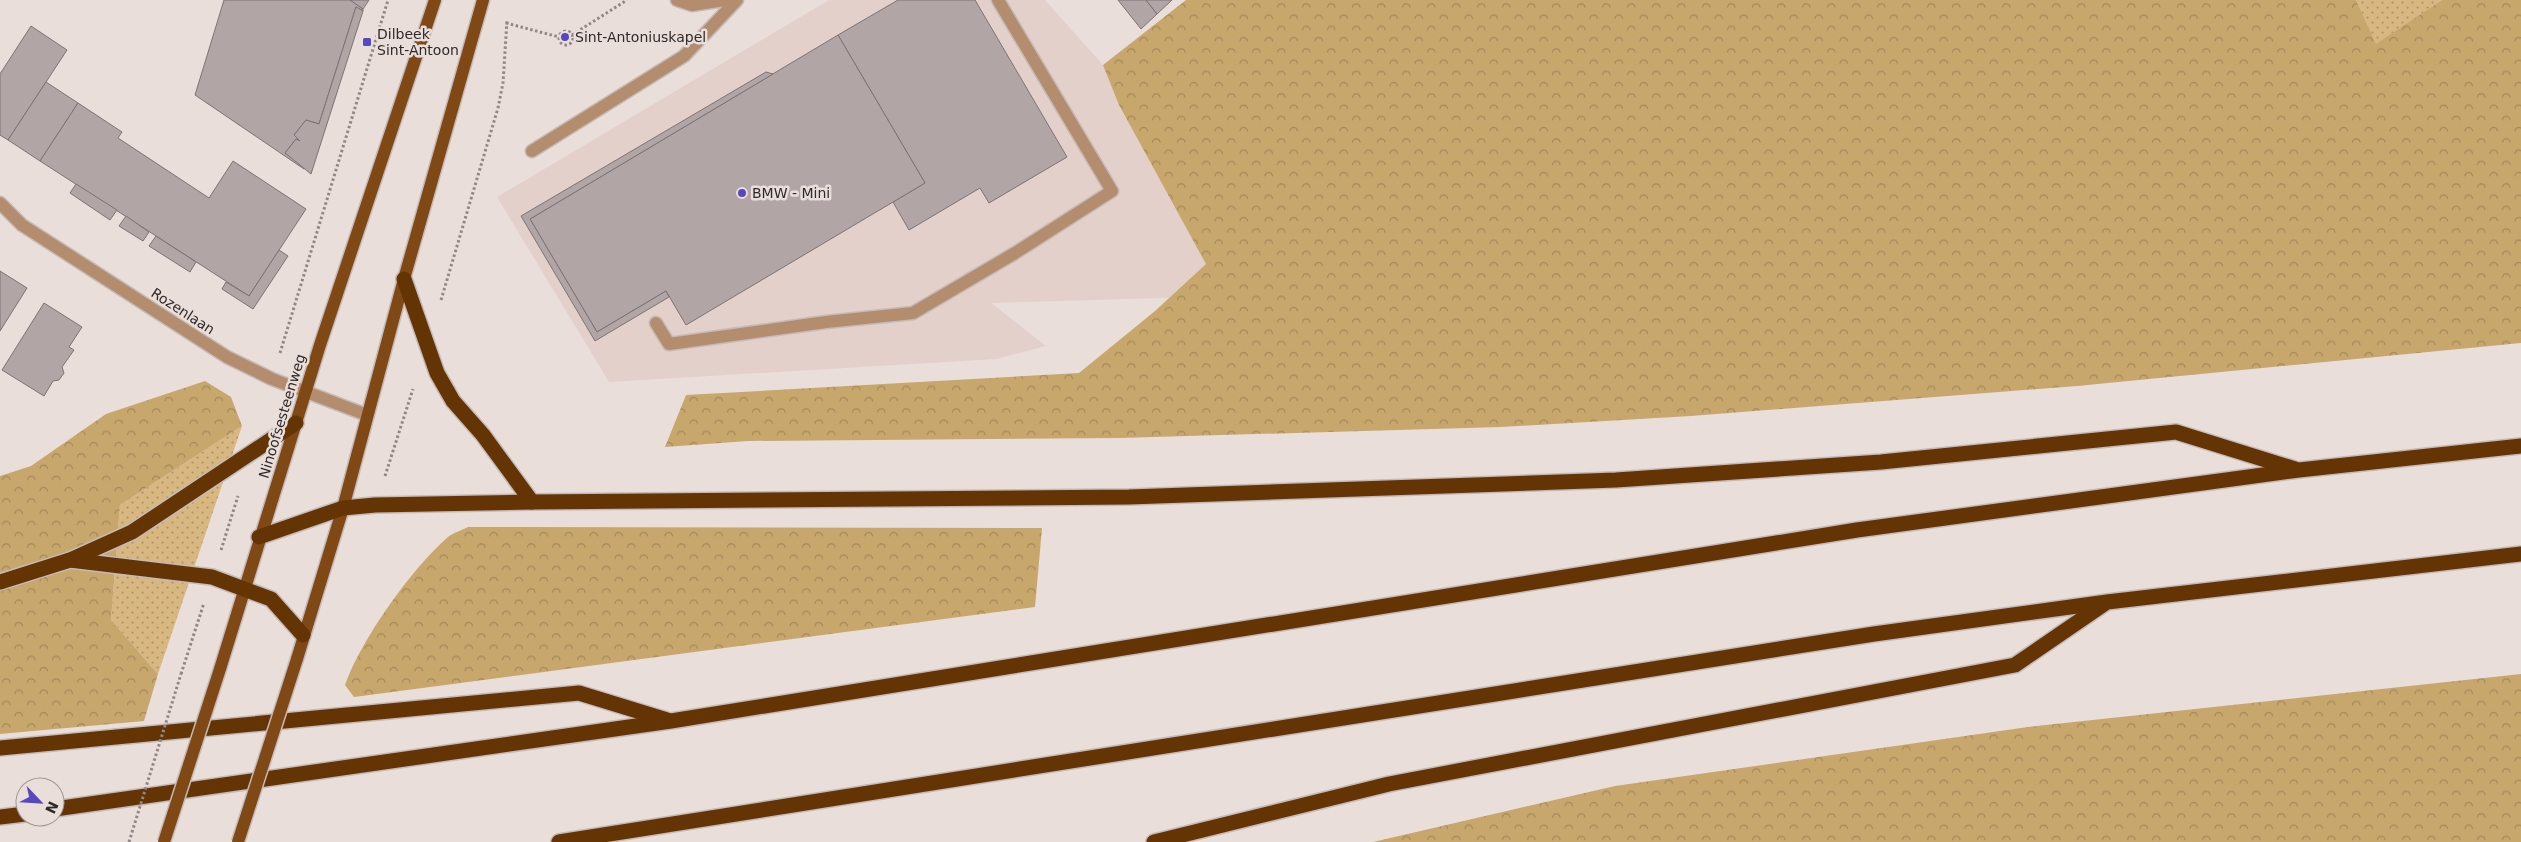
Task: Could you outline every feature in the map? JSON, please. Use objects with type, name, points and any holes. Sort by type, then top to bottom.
[{"type":"highway","points":[[404,279],[437,373],[453,402],[484,435],[532,502]]},
{"type":"highway","points":[[0,582],[70,560],[132,532],[296,423]]},
{"type":"highway","points":[[259,537],[342,508],[532,502],[1129,497],[1616,480],[1880,462],[2176,432],[2299,470]]},
{"type":"highway","points":[[65,808],[671,721],[1857,530],[2299,470],[2521,446]]},
{"type":"highway","points":[[559,842],[1854,637],[2107,602],[2521,554]]},
{"type":"highway","points":[[70,560],[212,577],[271,599],[303,635]]},
{"type":"highway","points":[[1154,842],[1389,784],[2015,665],[2107,602]]},
{"type":"highway","points":[[0,748],[579,693],[671,721]]},
{"type":"highway","points":[[0,817],[15,815]]},
{"type":"main road","name":"Ninoofsesteenweg","points":[[164,842],[220,669],[259,537],[435,0]]},
{"type":"main road","points":[[238,842],[297,659],[342,508],[404,279],[483,0]]},
{"type":"street","points":[[677,0],[692,5],[724,0]]},
{"type":"street","points":[[532,151],[684,56],[737,0]]},
{"type":"street","points":[[656,323],[669,344],[826,322],[913,313],[1015,253],[1112,191],[998,0]]},
{"type":"street","name":"Rozenlaan","points":[[0,203],[22,225],[227,357],[272,379],[367,415]]},
{"type":"path","points":[[272,379],[388,0]]},
{"type":"path","points":[[572,35],[627,0]]},
{"type":"path","points":[[478,16],[559,37],[562,43],[570,44],[574,49]]},
{"type":"path","points":[[559,37],[566,31],[574,39],[570,44]]},
{"type":"path","points":[[129,842],[250,452]]},
{"type":"shaded area","points":[[829,0],[1045,0],[1103,65],[1234,296],[991,303],[1046,346],[996,359],[609,382],[497,197]]},
{"type":"shaded area","points":[[2356,0],[2442,0],[2376,45]]},
{"type":"shaded area","points":[[242,426],[158,674],[111,620],[120,505]]},
{"type":"green space","points":[[1186,0],[2356,0],[2376,44],[2442,0],[2521,0],[2521,343],[2077,386],[1691,416],[1501,427],[1120,438],[748,441],[665,447],[686,395],[1079,373],[1155,311],[1206,264],[1119,105],[1103,65]]},
{"type":"green space","points":[[205,381],[231,397],[242,426],[120,505],[111,620],[158,674],[144,721],[0,734],[0,476],[31,466],[106,414]]},
{"type":"green space","points":[[468,527],[1042,528],[1035,607],[354,697],[345,685],[363,647],[389,606],[403,586],[434,551],[450,536]]},
{"type":"green space","points":[[2521,674],[2521,842],[1373,842],[1615,786],[2028,727]]},
{"type":"building","points":[[224,0],[350,0],[363,9],[363,11],[356,7],[319,124],[306,120],[294,135],[300,141],[296,139],[285,153],[305,167],[304,169],[195,95]]},
{"type":"building","points":[[350,0],[369,0],[363,9]]},
{"type":"building","points":[[898,0],[975,0],[1067,157],[989,203],[980,188],[909,230],[893,202],[925,183],[838,35]]},
{"type":"building","points":[[1118,0],[1146,0],[1157,14],[1141,29]]},
{"type":"building","points":[[1146,0],[1172,0],[1157,14]]},
{"type":"building","points":[[356,7],[363,11],[311,174],[285,153],[296,139],[300,141],[294,135],[306,120],[319,124]]},
{"type":"building","points":[[31,26],[67,50],[8,140],[0,135],[0,74]]},
{"type":"building","name":"BMW - Mini","points":[[838,35],[925,183],[686,325],[666,291],[597,332],[530,219]]},
{"type":"building","points":[[766,72],[773,74],[530,219],[597,332],[666,291],[669,297],[595,341],[521,216]]},
{"type":"building","points":[[46,82],[78,103],[40,161],[8,140]]},
{"type":"building","points":[[78,103],[122,132],[118,138],[209,198],[233,161],[306,209],[249,296],[40,161]]},
{"type":"building","points":[[76,184],[117,210],[110,220],[70,193]]},
{"type":"building","points":[[126,216],[149,232],[143,241],[119,226]]},
{"type":"building","points":[[156,236],[196,262],[190,272],[149,246]]},
{"type":"building","points":[[279,250],[288,256],[253,309],[222,289],[226,282],[249,296]]},
{"type":"building","points":[[0,271],[27,288],[0,331]]},
{"type":"building","points":[[44,303],[82,327],[69,347],[74,350],[62,367],[64,373],[59,380],[53,381],[44,396],[2,370]]},
{"type":"place","name":"Sint-Antoniuskapel","points":[[565,37]]},
{"type":"place","name":"Dilbeek Sint-Antoon","points":[[367,42]]},
{"type":"place","name":"BMW - Mini","points":[[742,193]]}]
